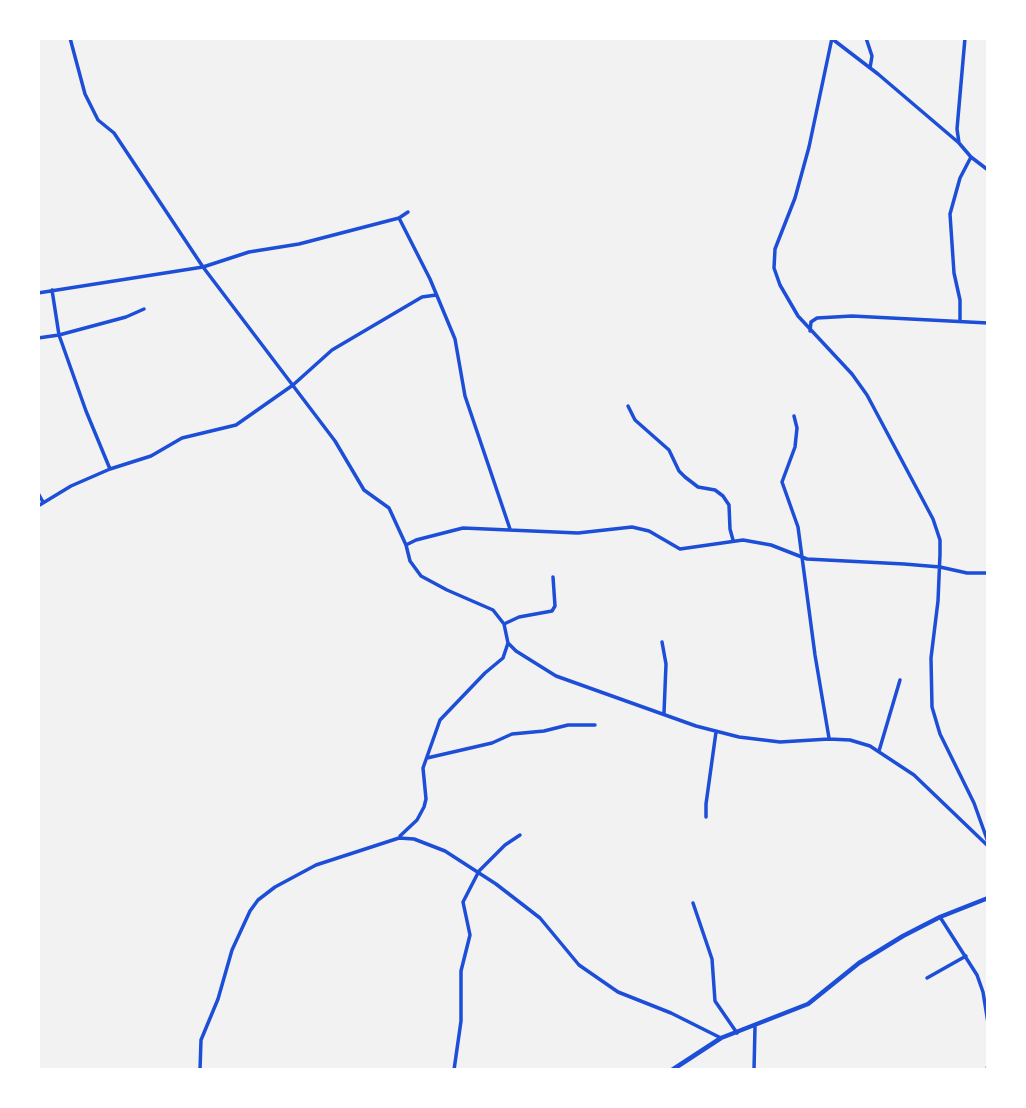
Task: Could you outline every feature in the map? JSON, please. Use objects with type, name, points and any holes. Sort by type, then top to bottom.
[{"type":"main road","points":[[672,1069],[721,1038],[755,1027],[808,1004],[859,963],[940,917],[988,898]]},
{"type":"street","points":[[70,38],[85,94],[98,120],[114,133],[203,267],[335,440],[364,490],[389,508],[406,545],[410,561],[421,576],[493,610],[504,624],[508,643],[516,652],[556,676],[739,737],[780,742],[850,740],[870,746],[914,775],[988,844]]},
{"type":"street","points":[[866,38],[872,56],[870,68]]},
{"type":"street","points":[[959,144],[957,129],[965,38]]},
{"type":"street","points":[[988,170],[870,68],[831,39],[810,147],[773,258],[780,285],[790,304],[810,331],[852,374],[867,395],[933,519],[940,540],[940,567],[931,658],[932,707],[940,734],[974,803],[988,844]]},
{"type":"street","points":[[960,320],[950,214],[960,178],[971,157]]},
{"type":"street","points":[[38,293],[203,267],[249,252],[299,244],[399,218],[408,212]]},
{"type":"street","points":[[399,218],[430,279],[455,339],[465,396],[510,529]]},
{"type":"street","points":[[52,290],[60,335],[86,411],[110,469]]},
{"type":"street","points":[[38,493],[41,504],[71,485],[151,456],[182,438],[236,425],[293,385],[332,350],[422,297],[436,295]]},
{"type":"street","points":[[38,338],[60,335],[126,317],[144,309]]},
{"type":"street","points":[[810,331],[811,322],[817,318],[852,316],[988,323]]},
{"type":"street","points":[[628,406],[635,420],[669,450],[679,471],[685,477],[698,487],[715,490],[723,496],[729,505],[733,540]]},
{"type":"street","points":[[794,416],[797,428],[795,447],[782,482],[799,527],[821,701],[829,739]]},
{"type":"street","points":[[406,545],[463,528],[578,533],[640,528],[680,549],[733,540],[771,545],[802,557],[988,573]]},
{"type":"street","points":[[504,624],[519,617],[552,611],[555,606],[553,578]]},
{"type":"street","points":[[662,642],[666,664],[664,714]]},
{"type":"street","points":[[200,1069],[201,1040],[218,999],[232,950],[250,911],[258,900],[275,887],[316,865],[399,838],[417,820],[426,799],[423,768],[440,720],[503,657],[508,643]]},
{"type":"street","points":[[879,751],[900,680]]},
{"type":"street","points":[[427,758],[492,743],[512,734],[544,731],[568,725],[595,725]]},
{"type":"street","points":[[706,817],[717,731]]},
{"type":"street","points":[[454,1069],[461,1021],[461,971],[470,934],[463,902],[479,872],[505,845],[520,835]]},
{"type":"street","points":[[399,838],[428,843],[464,861],[540,918],[579,965],[606,985],[721,1038]]},
{"type":"street","points":[[693,903],[712,959],[715,1002],[737,1033]]},
{"type":"street","points":[[940,917],[977,975],[988,1023]]},
{"type":"street","points":[[927,978],[966,956]]},
{"type":"street","points":[[754,1069],[755,1027]]},
{"type":"street","points":[[987,1069],[988,1064]]}]
